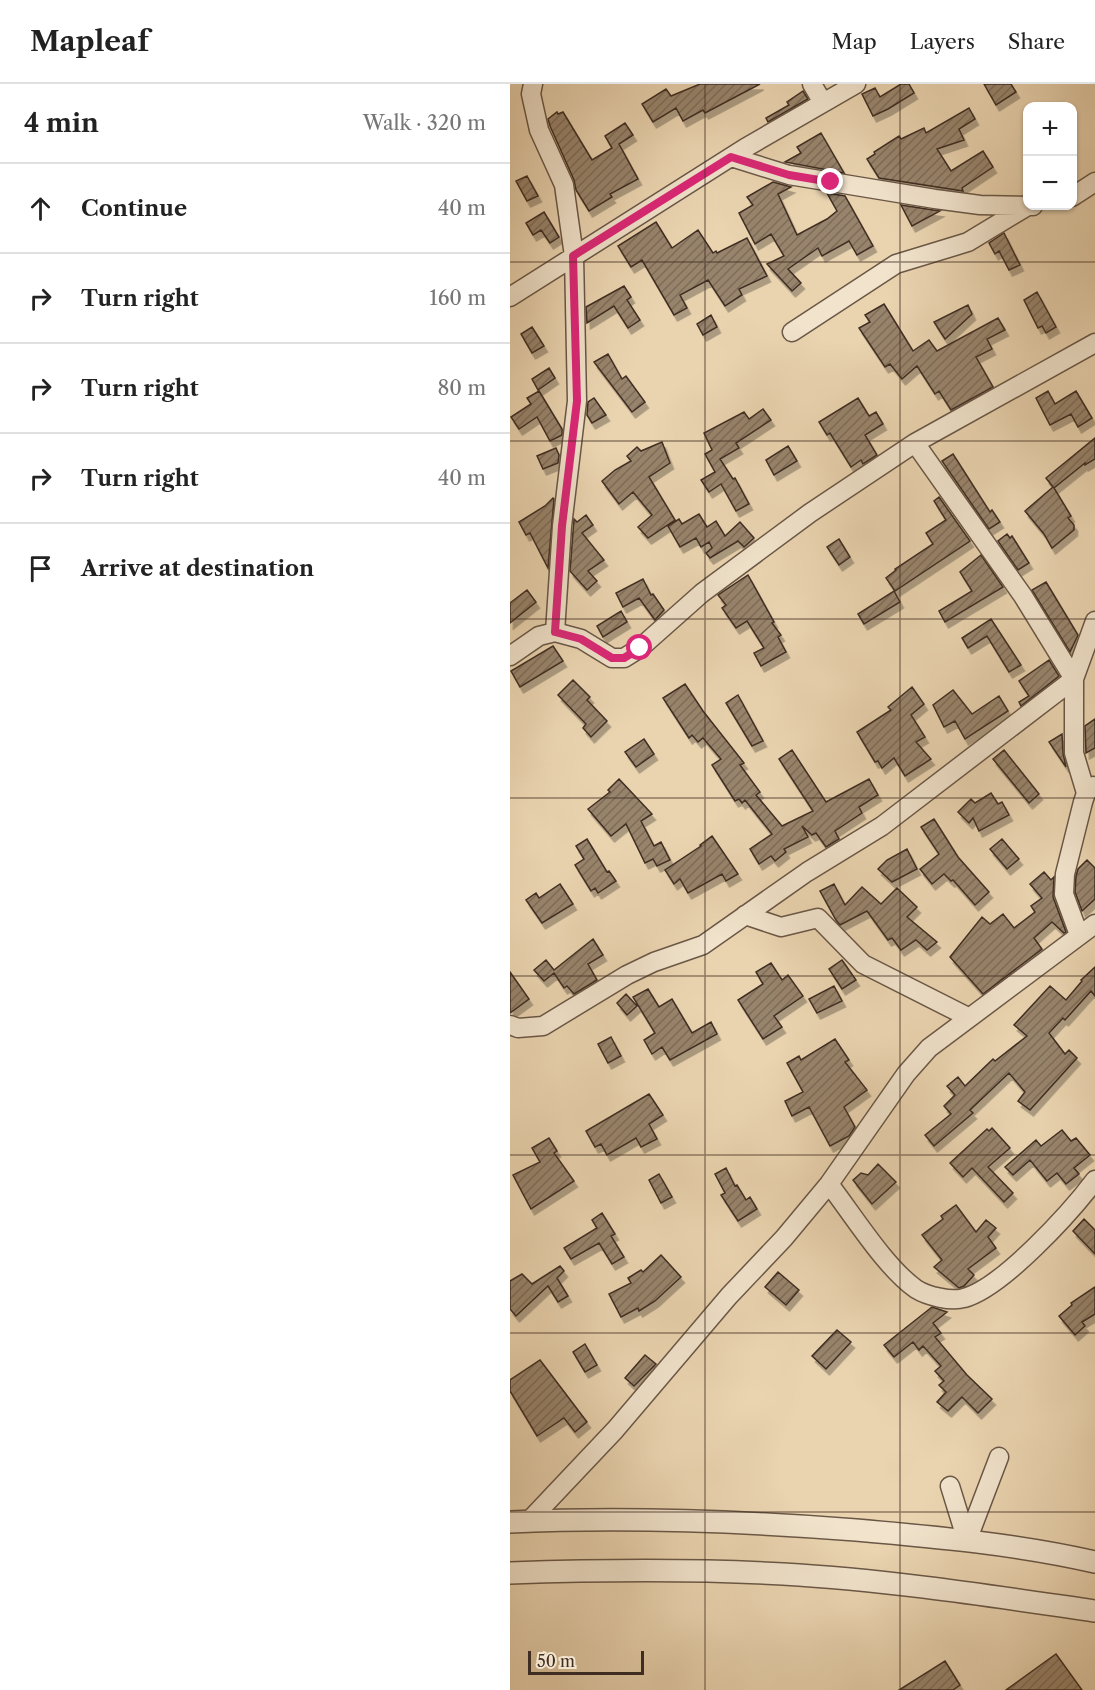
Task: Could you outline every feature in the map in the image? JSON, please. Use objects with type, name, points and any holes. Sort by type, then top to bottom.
[{"type":"street","points":[[533,84],[531,94],[539,129],[564,185],[573,256],[577,401],[562,526],[555,632]]},
{"type":"street","points":[[812,84],[823,103]]},
{"type":"street","points":[[510,297],[731,157],[856,84]]},
{"type":"street","points":[[731,157],[789,175],[980,206],[1023,206]]},
{"type":"street","points":[[1077,194],[1095,182]]},
{"type":"street","points":[[792,332],[896,264],[968,242],[1023,210]]},
{"type":"street","points":[[510,656],[538,636],[555,632],[581,639],[612,658],[624,658],[640,648],[702,593],[810,513],[915,443],[1095,343]]},
{"type":"street","points":[[915,443],[1023,596],[1074,679]]},
{"type":"street","points":[[1079,935],[1064,894],[1065,874],[1090,789],[1074,753],[1074,679],[1095,621]]},
{"type":"street","points":[[510,1025],[518,1028],[543,1026],[627,975],[654,962],[703,945],[807,872],[882,826],[1074,679]]},
{"type":"street","points":[[745,915],[781,927],[818,918],[863,964],[968,1017]]},
{"type":"street","points":[[520,1522],[615,1430],[729,1296],[784,1238],[829,1184],[906,1074],[929,1048],[1095,924]]},
{"type":"street","points":[[829,1184],[893,1268],[918,1290],[942,1298],[964,1299],[1001,1279],[1080,1201],[1095,1180]]},
{"type":"street","points":[[967,1541],[999,1457]]},
{"type":"street","points":[[950,1486],[967,1541]]},
{"type":"street","points":[[520,1522],[574,1519],[765,1523],[967,1541],[1053,1552],[1095,1562]]},
{"type":"street","points":[[510,1573],[645,1569],[784,1574],[940,1588],[1095,1611]]},
{"type":"building","points":[[700,84],[760,84],[705,113],[703,110],[683,121],[676,108],[653,122],[642,104],[666,89],[671,96]]},
{"type":"building","points":[[901,84],[909,84],[914,93],[873,116],[862,94],[875,88],[880,97]]},
{"type":"building","points":[[984,84],[1011,84],[1016,92],[996,105]]},
{"type":"building","points":[[803,91],[808,99],[768,122],[766,118],[789,105],[787,102]]},
{"type":"building","points":[[969,108],[975,119],[959,129],[964,140],[937,149],[951,171],[983,151],[993,167],[962,188],[963,191],[879,178],[867,159],[899,136],[901,139],[924,128],[926,133]]},
{"type":"building","points":[[557,112],[558,114],[563,112],[592,160],[612,148],[605,136],[625,123],[633,135],[619,144],[638,179],[610,194],[612,197],[589,211],[576,190],[574,180],[550,126],[548,119]]},
{"type":"building","points":[[821,133],[844,173],[785,162],[801,153],[797,147]]},
{"type":"building","points":[[527,176],[538,196],[527,201],[516,181]]},
{"type":"building","points":[[773,182],[791,187],[778,194],[797,235],[837,211],[827,193],[845,196],[873,246],[857,255],[849,241],[822,256],[818,248],[788,269],[801,283],[792,291],[767,264],[784,256],[771,234],[755,244],[739,213],[753,205],[747,197]]},
{"type":"building","points":[[901,205],[933,210],[940,211],[912,226]]},
{"type":"building","points":[[544,212],[559,237],[550,243],[541,230],[533,235],[526,223]]},
{"type":"building","points":[[656,222],[672,248],[698,230],[713,253],[747,238],[767,276],[739,289],[742,295],[725,306],[708,280],[680,295],[687,308],[674,315],[642,260],[631,267],[618,246]]},
{"type":"building","points":[[1004,233],[1020,265],[1009,270],[999,251],[995,254],[989,243]]},
{"type":"building","points":[[624,286],[631,297],[627,300],[640,320],[628,328],[614,306],[587,323],[586,307]]},
{"type":"building","points":[[1037,292],[1056,327],[1046,333],[1042,326],[1038,328],[1024,300]]},
{"type":"building","points":[[884,304],[913,351],[929,340],[937,351],[998,318],[1005,330],[987,339],[992,349],[976,357],[993,387],[951,410],[939,391],[935,394],[917,366],[902,379],[890,364],[885,367],[859,328],[870,322],[865,315]]},
{"type":"building","points":[[968,305],[972,314],[945,339],[934,322]]},
{"type":"building","points":[[711,315],[717,327],[703,335],[697,324]]},
{"type":"building","points":[[532,327],[544,346],[532,353],[521,334]]},
{"type":"building","points":[[608,354],[622,379],[626,376],[645,402],[632,412],[594,362]]},
{"type":"building","points":[[549,368],[555,378],[538,390],[532,379]]},
{"type":"building","points":[[539,391],[562,429],[562,435],[550,441],[537,417],[519,429],[511,417],[531,404],[527,398]]},
{"type":"building","points":[[1048,391],[1055,404],[1076,391],[1092,418],[1078,427],[1071,414],[1050,425],[1036,398]]},
{"type":"building","points":[[594,398],[606,415],[592,423],[587,415],[588,402]]},
{"type":"building","points":[[858,398],[869,416],[876,412],[883,424],[865,435],[877,455],[863,464],[861,460],[851,467],[830,433],[827,435],[819,422]]},
{"type":"building","points":[[763,409],[771,420],[736,443],[739,448],[720,459],[733,479],[735,478],[749,504],[736,511],[721,484],[709,492],[701,480],[715,472],[705,454],[712,450],[704,433],[744,412],[749,419]]},
{"type":"building","points":[[1095,438],[1095,459],[1085,465],[1085,463],[1054,488],[1071,516],[1068,518],[1074,525],[1074,530],[1052,548],[1025,511],[1053,487],[1046,478]]},
{"type":"building","points":[[662,442],[670,463],[649,477],[675,520],[648,538],[638,527],[652,515],[633,492],[619,504],[602,481],[631,461],[627,456],[637,447],[641,451]]},
{"type":"building","points":[[788,446],[797,461],[774,475],[766,460]]},
{"type":"building","points":[[556,448],[559,455],[558,463],[543,469],[537,456]]},
{"type":"building","points":[[953,454],[990,512],[992,510],[1000,522],[989,529],[942,461]]},
{"type":"building","points":[[939,497],[970,541],[895,591],[886,578],[895,569],[933,544],[926,533],[946,520],[934,501]]},
{"type":"building","points":[[553,498],[548,568],[530,533],[526,535],[519,522],[545,506]]},
{"type":"building","points":[[699,514],[707,527],[716,521],[725,536],[740,522],[754,538],[744,547],[738,541],[710,558],[706,553],[712,548],[709,542],[701,547],[696,538],[680,547],[668,526],[679,519],[682,524]]},
{"type":"building","points":[[586,515],[593,525],[582,533],[604,560],[588,571],[597,581],[587,590],[570,571],[574,519],[577,522]]},
{"type":"building","points":[[1007,534],[1010,538],[1012,536],[1029,563],[1018,570],[998,541]]},
{"type":"building","points":[[839,539],[850,557],[839,565],[827,547]]},
{"type":"building","points":[[981,555],[1003,587],[945,622],[939,611],[972,591],[960,572]]},
{"type":"building","points":[[748,575],[774,622],[772,623],[781,635],[778,637],[786,652],[761,666],[754,653],[764,648],[747,621],[736,628],[722,608],[726,605],[718,595]]},
{"type":"building","points":[[643,579],[651,595],[653,594],[664,610],[655,620],[639,598],[623,607],[616,593]]},
{"type":"building","points":[[1046,582],[1078,635],[1070,652],[1032,590]]},
{"type":"building","points":[[527,590],[536,602],[510,623],[510,603]]},
{"type":"building","points":[[894,591],[900,602],[864,624],[858,614]]},
{"type":"building","points":[[621,611],[627,622],[603,637],[597,626]]},
{"type":"building","points":[[991,619],[1021,665],[1009,672],[987,636],[968,648],[962,638]]},
{"type":"building","points":[[553,646],[563,661],[520,687],[511,671]]},
{"type":"building","points":[[1049,660],[1059,676],[1021,706],[1019,702],[1029,696],[1019,681]]},
{"type":"building","points":[[573,680],[590,697],[587,700],[607,721],[591,737],[583,728],[586,724],[558,695]]},
{"type":"building","points":[[685,684],[744,763],[740,765],[760,792],[756,795],[782,826],[813,811],[779,759],[792,750],[826,802],[869,779],[878,795],[859,807],[862,813],[835,831],[839,839],[826,847],[816,833],[812,835],[802,826],[808,837],[784,849],[786,852],[775,861],[771,856],[759,864],[750,849],[772,834],[745,800],[742,803],[739,799],[735,801],[712,765],[721,759],[703,738],[698,742],[692,735],[689,738],[663,698]]},
{"type":"building","points":[[912,687],[924,704],[911,715],[925,737],[916,742],[931,759],[905,776],[894,758],[882,768],[878,761],[875,762],[857,732],[891,710],[888,707]]},
{"type":"building","points":[[953,690],[972,714],[999,696],[1008,711],[965,739],[955,721],[944,727],[933,705]]},
{"type":"building","points":[[738,695],[763,741],[752,746],[726,703]]},
{"type":"building","points":[[1095,719],[1095,748],[1086,753],[1085,726]]},
{"type":"building","points":[[1062,734],[1063,753],[1066,767],[1049,742]]},
{"type":"building","points":[[644,739],[654,754],[636,767],[625,752]]},
{"type":"building","points":[[1004,750],[1039,794],[1029,803],[993,759]]},
{"type":"building","points":[[619,779],[652,814],[641,821],[654,846],[661,842],[670,860],[657,866],[653,859],[645,863],[626,824],[611,836],[588,809],[610,792],[608,790]]},
{"type":"building","points":[[991,793],[998,804],[1002,802],[1009,815],[979,831],[973,818],[969,823],[958,812],[971,799],[975,803]]},
{"type":"building","points":[[934,819],[958,857],[989,892],[975,905],[953,880],[951,881],[944,874],[932,884],[920,869],[939,854],[921,827]]},
{"type":"building","points":[[712,836],[738,874],[726,881],[722,874],[688,893],[680,879],[674,884],[665,870]]},
{"type":"building","points":[[587,839],[607,872],[609,871],[616,881],[598,893],[595,888],[591,891],[575,865],[584,859],[576,846]]},
{"type":"building","points":[[1002,839],[1019,859],[1007,869],[990,849]]},
{"type":"building","points":[[907,849],[917,869],[892,882],[878,869],[887,860]]},
{"type":"building","points":[[1087,860],[1095,868],[1095,899],[1082,911],[1075,892],[1076,876],[1078,869]]},
{"type":"building","points":[[1044,872],[1051,880],[1054,877],[1053,897],[1066,932],[1064,933],[1052,922],[1034,938],[1042,949],[983,994],[950,957],[982,917],[990,924],[1003,914],[1014,928],[1035,912],[1031,906],[1042,898],[1030,884]]},
{"type":"building","points":[[560,884],[573,904],[542,923],[526,900],[536,893],[539,898]]},
{"type":"building","points":[[834,884],[845,905],[862,887],[881,904],[897,888],[917,907],[907,917],[937,942],[927,950],[916,940],[901,950],[892,938],[888,940],[867,911],[840,925],[820,891]]},
{"type":"building","points":[[593,939],[603,955],[588,964],[597,980],[574,994],[567,986],[564,988],[554,973],[544,981],[534,970],[546,960],[554,970]]},
{"type":"building","points":[[842,960],[856,980],[842,989],[829,969]]},
{"type":"building","points":[[771,963],[782,980],[788,975],[803,996],[774,1016],[782,1027],[763,1039],[738,1000],[763,984],[756,972]]},
{"type":"building","points":[[1095,967],[1095,996],[1091,991],[1065,1020],[1063,1018],[1049,1033],[1065,1054],[1069,1050],[1077,1058],[1030,1110],[1018,1101],[1025,1092],[1009,1073],[970,1110],[973,1113],[934,1146],[925,1135],[951,1114],[944,1106],[955,1095],[947,1086],[958,1077],[965,1086],[993,1059],[995,1061],[1027,1036],[1014,1025],[1050,986],[1066,1000],[1081,980]]},
{"type":"building","points":[[510,972],[529,999],[510,1013]]},
{"type":"building","points":[[834,986],[842,1001],[817,1013],[809,999]]},
{"type":"building","points":[[648,989],[659,1007],[672,999],[692,1033],[711,1022],[717,1034],[670,1060],[662,1047],[652,1054],[644,1040],[655,1033],[633,997]]},
{"type":"building","points":[[626,994],[637,1006],[627,1015],[617,1003]]},
{"type":"building","points":[[611,1037],[621,1056],[608,1063],[598,1044]]},
{"type":"building","points":[[835,1039],[849,1060],[845,1062],[867,1090],[844,1107],[855,1127],[849,1136],[830,1146],[809,1107],[792,1116],[785,1101],[803,1092],[787,1063],[799,1056],[801,1060]]},
{"type":"building","points":[[649,1094],[663,1115],[649,1124],[657,1139],[641,1147],[636,1138],[607,1155],[601,1144],[595,1147],[586,1131]]},
{"type":"building","points":[[992,1128],[1010,1148],[988,1167],[1013,1193],[1004,1202],[972,1168],[963,1177],[950,1163],[987,1129],[989,1131]]},
{"type":"building","points":[[1062,1130],[1071,1141],[1076,1138],[1090,1155],[1074,1168],[1079,1174],[1066,1184],[1057,1173],[1047,1181],[1030,1160],[1013,1175],[1005,1167],[1036,1140],[1041,1146]]},
{"type":"building","points":[[549,1138],[557,1151],[554,1153],[574,1181],[531,1209],[513,1175],[540,1162],[532,1148]]},
{"type":"building","points":[[878,1164],[896,1182],[872,1204],[853,1180],[861,1173],[868,1175]]},
{"type":"building","points":[[726,1168],[735,1186],[737,1185],[746,1200],[750,1197],[757,1209],[738,1221],[721,1195],[725,1193],[715,1174]]},
{"type":"building","points":[[659,1174],[672,1197],[661,1203],[649,1180]]},
{"type":"building","points":[[956,1205],[976,1232],[986,1220],[996,1228],[988,1237],[996,1248],[968,1269],[974,1275],[959,1288],[934,1267],[942,1260],[922,1235],[943,1219],[941,1216]]},
{"type":"building","points":[[602,1213],[615,1234],[611,1236],[624,1257],[612,1264],[599,1243],[571,1259],[564,1248],[597,1228],[592,1220]]},
{"type":"building","points":[[1084,1219],[1095,1230],[1095,1254],[1073,1231]]},
{"type":"building","points":[[661,1255],[681,1277],[655,1301],[639,1311],[638,1308],[621,1317],[609,1294],[631,1283],[628,1278],[641,1270],[643,1272]]},
{"type":"building","points":[[560,1266],[564,1271],[557,1278],[568,1296],[558,1302],[548,1286],[516,1316],[510,1309],[510,1281],[522,1274],[532,1284]]},
{"type":"building","points":[[778,1272],[799,1290],[786,1305],[765,1287]]},
{"type":"building","points":[[1095,1287],[1095,1314],[1082,1322],[1085,1326],[1075,1335],[1059,1316],[1072,1305],[1071,1303]]},
{"type":"building","points":[[932,1307],[947,1312],[933,1323],[941,1333],[935,1337],[967,1375],[992,1399],[978,1413],[962,1397],[948,1411],[937,1402],[946,1392],[939,1385],[944,1381],[935,1371],[941,1366],[923,1346],[919,1350],[913,1342],[894,1357],[884,1345]]},
{"type":"building","points":[[837,1330],[851,1342],[826,1369],[812,1356]]},
{"type":"building","points":[[585,1344],[597,1365],[585,1372],[573,1352]]},
{"type":"building","points":[[645,1355],[656,1364],[634,1386],[625,1378]]},
{"type":"building","points":[[540,1360],[587,1422],[575,1432],[564,1418],[537,1436],[510,1391],[510,1380]]},
{"type":"building","points":[[1056,1654],[1082,1690],[1006,1690]]},
{"type":"building","points":[[945,1661],[960,1685],[953,1690],[899,1690]]},
{"type":"route","points":[[640,648],[624,658],[612,658],[581,639],[555,632],[562,526],[577,401],[573,256],[731,157],[789,175],[831,182]]}]
